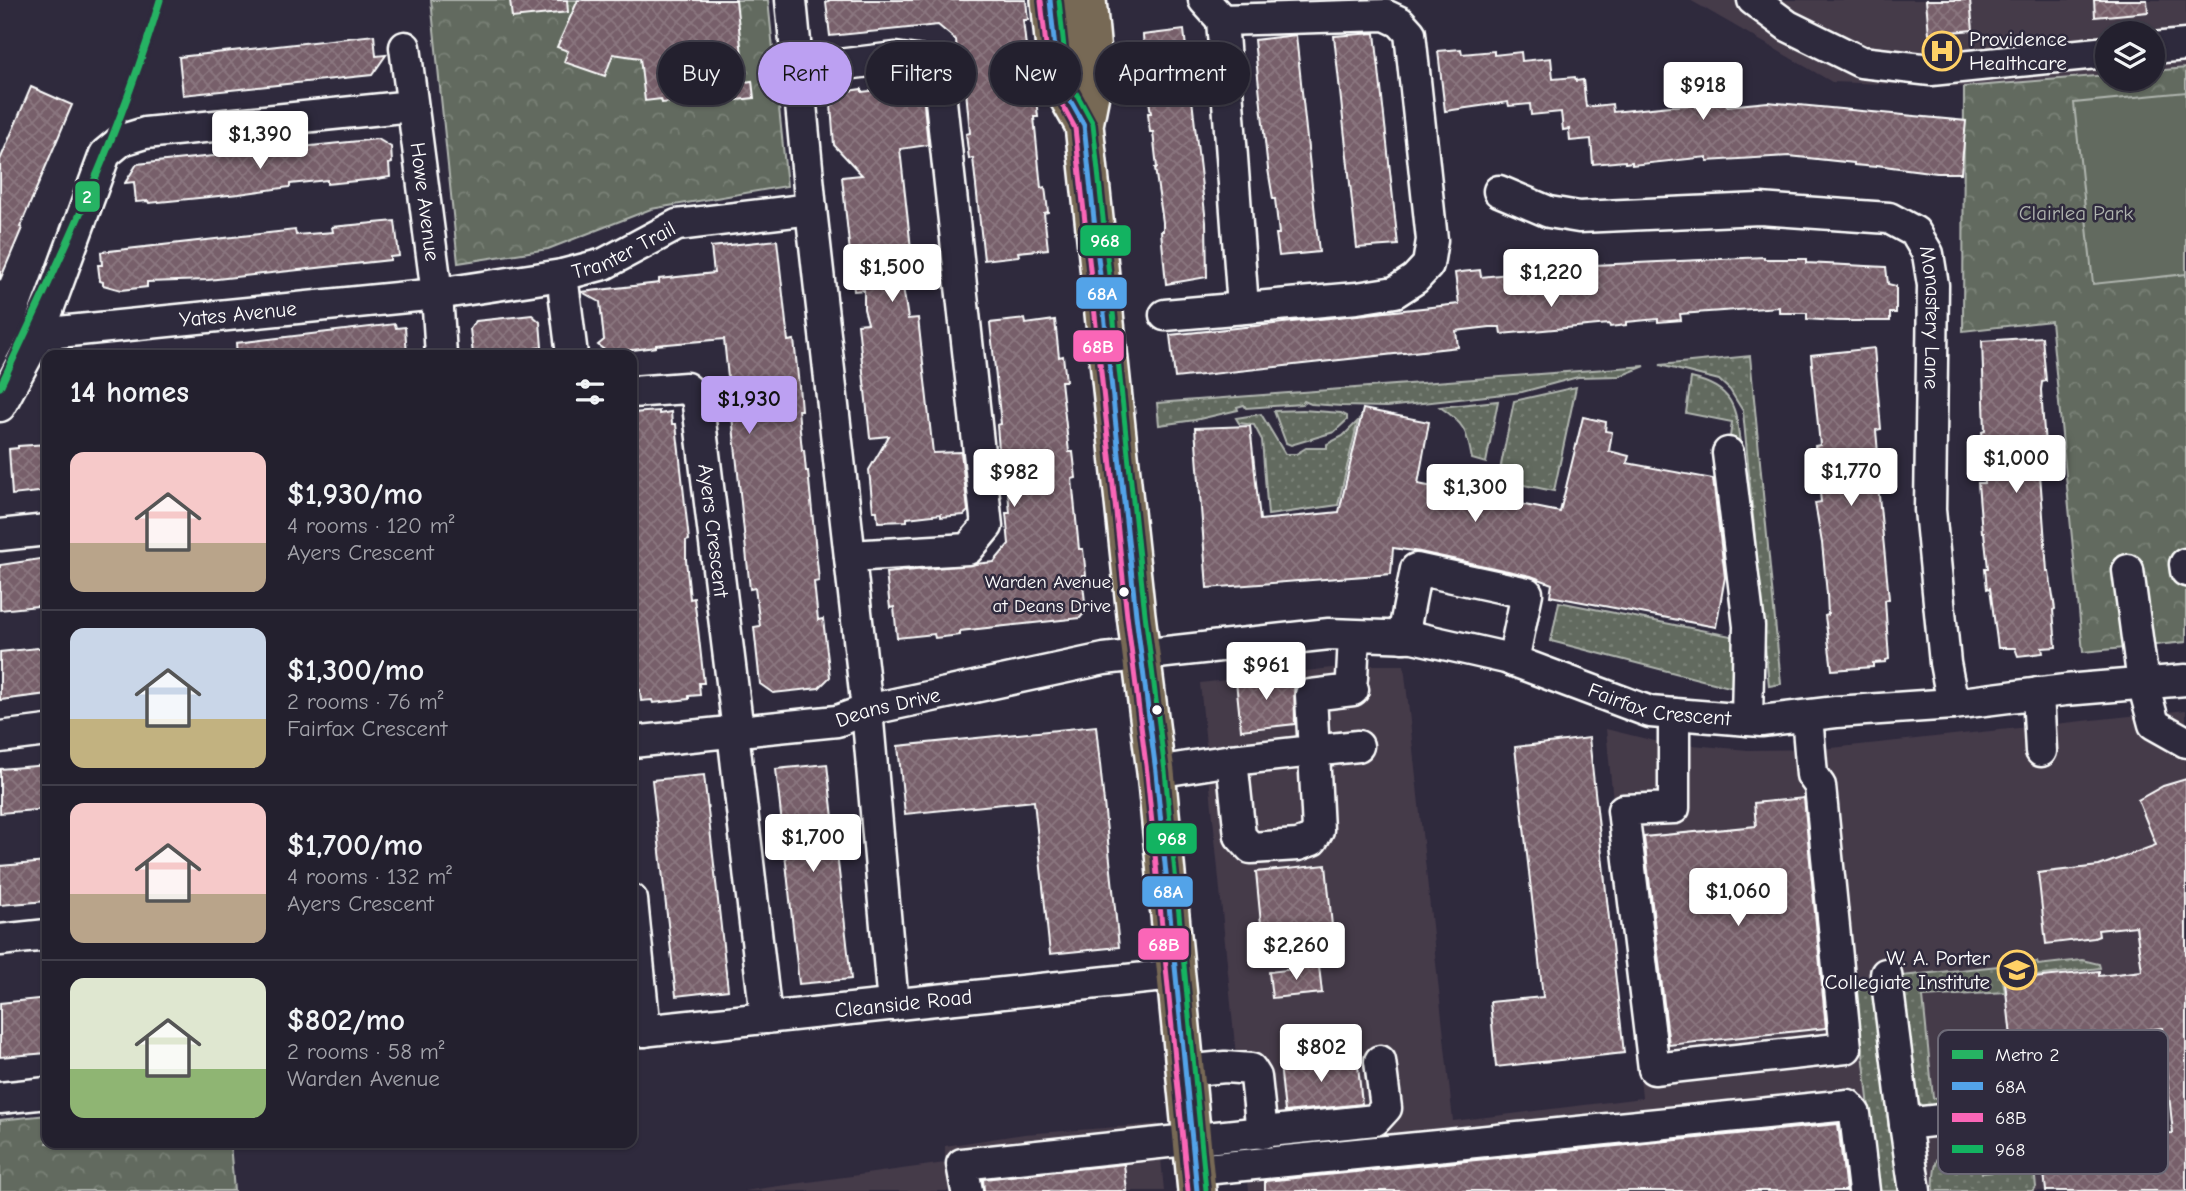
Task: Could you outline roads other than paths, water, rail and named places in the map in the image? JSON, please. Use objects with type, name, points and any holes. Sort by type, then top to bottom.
[{"type":"main road","points":[[1050,0],[1058,79],[1084,125]]},
{"type":"main road","points":[[1087,0],[1094,74],[1084,125],[1136,615],[1156,772],[1195,1166]]},
{"type":"street","points":[[791,0],[795,42]]},
{"type":"street","points":[[1753,0],[1788,26],[1861,62],[1931,70],[2095,53]]},
{"type":"street","points":[[1165,315],[1395,292],[1415,279],[1427,265],[1432,240],[1410,19],[1385,15],[1213,10],[1243,307]]},
{"type":"street","points":[[2165,47],[2186,45]]},
{"type":"street","name":"Howe Avenue","points":[[405,47],[437,294],[441,350]]},
{"type":"street","points":[[850,556],[968,548],[987,526],[937,64],[895,58],[852,63]]},
{"type":"street","points":[[801,105],[867,709],[893,1005]]},
{"type":"street","points":[[0,406],[39,334],[105,154],[122,140],[145,133],[412,106]]},
{"type":"street","name":"Monastery Lane","points":[[1499,191],[1549,212],[1579,217],[1760,209],[1889,218],[1915,232],[1928,254],[1933,285],[1930,510],[1945,663],[1953,704]]},
{"type":"street","name":"Tranter Trail","points":[[437,294],[562,275],[604,264],[677,225],[811,209]]},
{"type":"street","points":[[562,275],[571,350]]},
{"type":"street","name":"Yates Avenue","points":[[39,334],[437,294]]},
{"type":"street","name":"Ayers Crescent","points":[[637,392],[686,388],[697,397],[766,1018]]},
{"type":"street","points":[[1728,453],[1749,626],[1747,720]]},
{"type":"street","points":[[0,535],[42,531]]},
{"type":"street","points":[[2185,564],[2186,571]]},
{"type":"street","points":[[1402,637],[1416,569],[1527,593],[1513,661]]},
{"type":"street","points":[[2129,570],[2143,683],[2154,724],[2186,742]]},
{"type":"street","name":"Fairfax Crescent","points":[[1142,654],[1329,634],[1413,637],[1513,661],[1650,712],[1761,721],[2186,680]]},
{"type":"street","points":[[1232,760],[1240,836],[1251,848],[1298,845],[1312,840],[1318,830],[1311,695],[1352,684],[1354,636]]},
{"type":"street","name":"Deans Drive","points":[[637,742],[837,721],[867,709],[1104,659],[1142,654]]},
{"type":"street","points":[[2038,693],[2041,751]]},
{"type":"street","points":[[1674,714],[1674,808],[1623,810],[1654,1069],[1846,1048],[1820,786],[1812,775],[1807,716]]},
{"type":"street","points":[[0,737],[42,732]]},
{"type":"street","points":[[1156,772],[1232,760],[1358,746]]},
{"type":"street","points":[[0,940],[42,936]]},
{"type":"street","points":[[1886,974],[1915,1191]]},
{"type":"street","name":"Cleanside Road","points":[[638,1032],[1174,975]]},
{"type":"street","points":[[637,1010],[638,1032]]},
{"type":"street","points":[[1195,1166],[1262,1133],[1375,1121],[1386,1108],[1380,1061]]},
{"type":"street","points":[[1184,1070],[1225,1067],[1251,1069],[1256,1077],[1262,1133]]},
{"type":"street","points":[[0,1098],[42,1094]]},
{"type":"street","points":[[967,1191],[962,1164],[1195,1166],[1849,1105],[1855,1114],[1864,1191]]},
{"type":"street","points":[[1905,1124],[1938,1120]]},
{"type":"metro line","name":"2","points":[[0,387],[108,148],[160,0]]},
{"type":"place","name":"Providence Healthcare","points":[[1942,51]]},
{"type":"place","name":"Warden Avenue at Deans Drive","points":[[1124,592]]},
{"type":"place","name":"W. A. Porter Collegiate Institute","points":[[2017,970]]},
{"type":"park label","name":"Clairlea Park","points":[[2076,213]]}]
